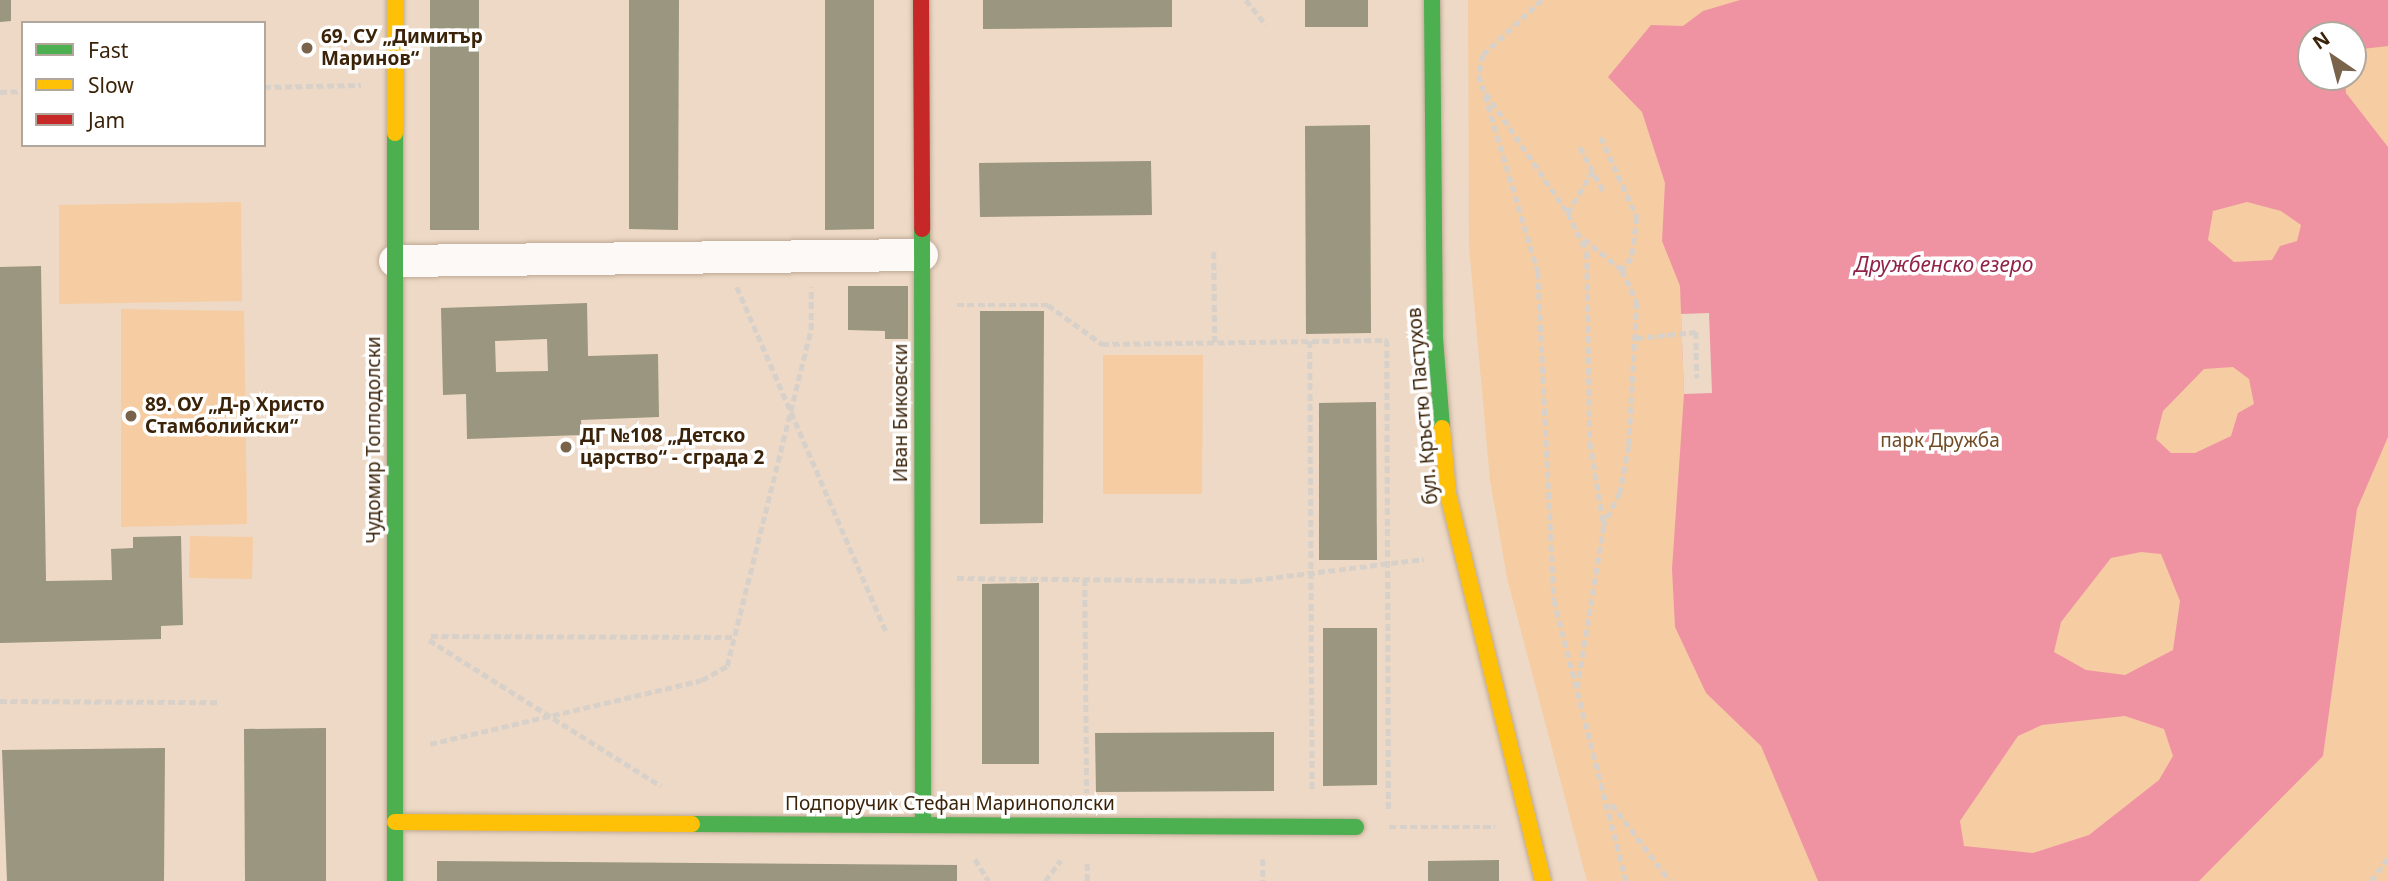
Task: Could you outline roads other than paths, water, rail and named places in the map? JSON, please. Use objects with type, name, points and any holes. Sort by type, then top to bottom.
[{"type":"street","name":"Чудомир Топлодолски","points":[[395,0],[395,881]]},
{"type":"street","name":"Иван Биковски","points":[[921,0],[923,825]]},
{"type":"street","name":"бул. Кръстю Пастухов","points":[[1432,0],[1435,339],[1448,494],[1543,881]]},
{"type":"street","points":[[395,261],[922,255]]},
{"type":"street","name":"Подпоручик Стефан Маринополски","points":[[395,822],[1356,827]]},
{"type":"water","name":"Дружбенско езеро","points":[[1740,0],[2388,0],[2388,46],[2367,48],[2367,21],[2297,21],[2297,91],[2346,91],[2388,147],[2388,437],[2357,509],[2323,756],[2199,881],[1818,881],[1761,746],[1706,693],[1675,627],[1672,569],[1684,394],[1680,286],[1662,241],[1665,183],[1642,112],[1608,77],[1651,25],[1683,26],[1703,11]],"holes":[[[2247,202],[2281,211],[2301,225],[2297,241],[2280,246],[2272,260],[2234,262],[2208,240],[2213,211]],[[2233,367],[2249,379],[2254,404],[2238,413],[2231,436],[2195,453],[2171,453],[2156,439],[2163,411],[2204,369]],[[2141,552],[2161,554],[2180,601],[2173,650],[2125,675],[2086,670],[2054,652],[2061,622],[2111,558]],[[2125,716],[2164,729],[2173,756],[2159,780],[2089,835],[2033,853],[1964,846],[1960,821],[2018,736],[2042,725]]]},
{"type":"place","name":"69. СУ „Димитър Маринов“","points":[[307,48]]},
{"type":"place","name":"89. ОУ „Д-р Христо Стамболийски“","points":[[131,416]]},
{"type":"place","name":"ДГ №108 „Детско царство“ - сграда 2","points":[[566,447]]},
{"type":"park label","name":"парк Дружба","points":[[1940,441]]}]
